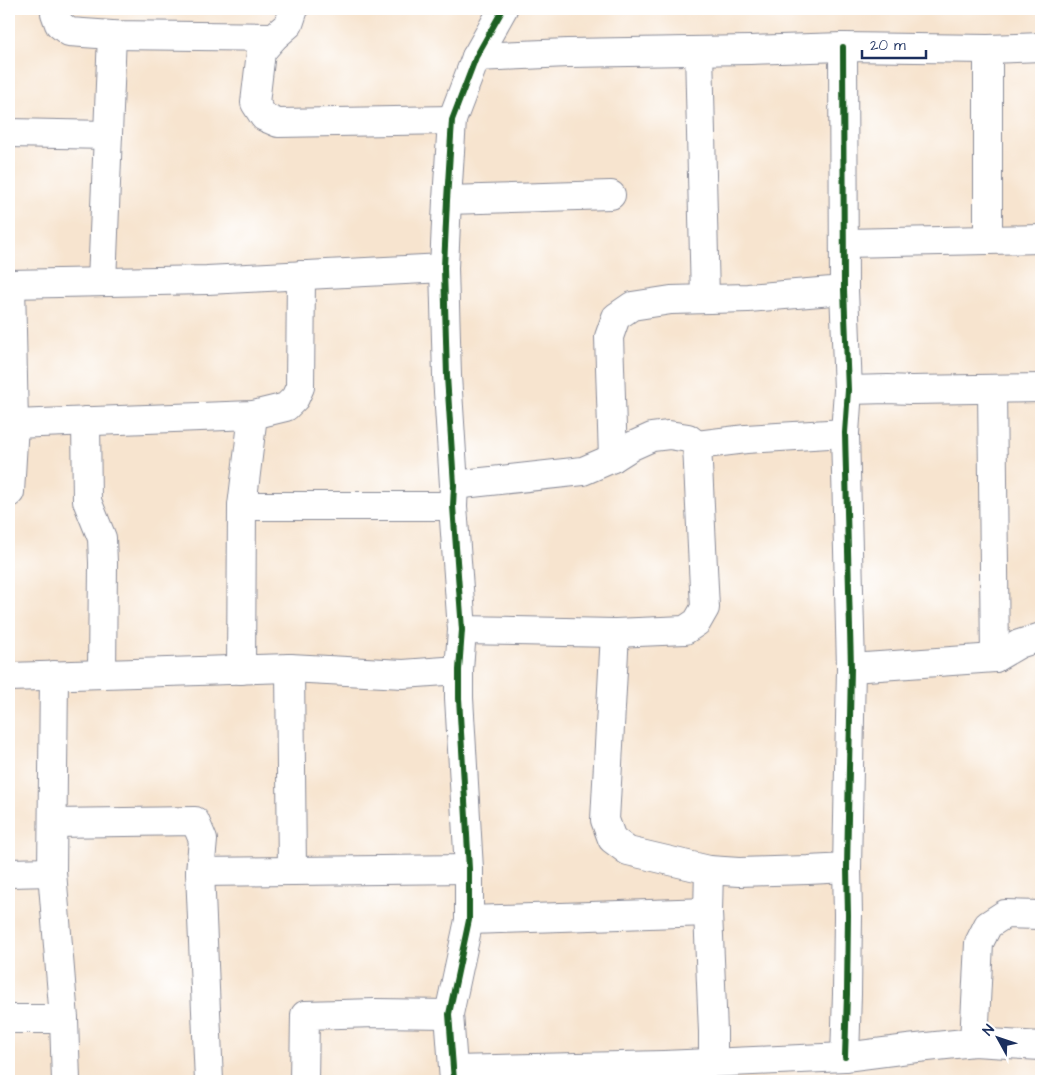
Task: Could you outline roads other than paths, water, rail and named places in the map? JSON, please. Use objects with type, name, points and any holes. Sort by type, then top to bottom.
[{"type":"street","points":[[55,9],[59,24],[69,32],[112,35],[274,37]]},
{"type":"street","points":[[294,9],[289,24],[261,52],[255,103],[264,117],[278,123],[452,120]]},
{"type":"street","points":[[503,9],[476,57],[452,120],[447,200],[444,268],[462,630],[459,698],[469,869],[469,920],[449,1014],[454,1075],[664,1073],[713,1062],[790,1070],[845,1057],[908,1048],[974,1042],[1041,1046]]},
{"type":"street","points":[[102,282],[112,35]]},
{"type":"street","points":[[476,57],[843,47],[988,49],[1041,47]]},
{"type":"street","points":[[843,47],[844,290],[848,390],[845,433],[851,668],[845,1057]]},
{"type":"street","points":[[988,49],[988,240]]},
{"type":"street","points":[[699,51],[705,298]]},
{"type":"street","points":[[9,133],[108,134]]},
{"type":"street","points":[[447,200],[612,196]]},
{"type":"street","points":[[844,243],[1041,239]]},
{"type":"street","points":[[9,493],[14,424],[10,284],[207,280],[444,268]]},
{"type":"street","points":[[14,424],[253,415],[286,407],[295,398],[300,387],[301,275]]},
{"type":"street","points":[[613,458],[609,337],[616,317],[632,306],[671,300],[748,298],[844,290]]},
{"type":"street","points":[[992,388],[995,658]]},
{"type":"street","points":[[848,390],[1041,388]]},
{"type":"street","points":[[241,670],[242,506],[253,415]]},
{"type":"street","points":[[86,421],[87,501],[102,538],[102,673]]},
{"type":"street","points":[[242,506],[454,496],[584,471],[652,437],[669,435],[688,438],[697,445],[845,433]]},
{"type":"street","points":[[462,630],[615,633],[685,630],[697,622],[705,608],[697,445]]},
{"type":"street","points":[[615,633],[605,820],[612,839],[628,852],[709,870],[739,872],[847,868]]},
{"type":"street","points":[[851,668],[995,658],[1019,644],[1041,637]]},
{"type":"street","points":[[9,677],[290,668],[404,674],[459,670]]},
{"type":"street","points":[[290,668],[292,871]]},
{"type":"street","points":[[54,675],[52,872],[64,1019],[66,1081]]},
{"type":"street","points":[[53,823],[195,821],[203,840],[200,872],[208,1081]]},
{"type":"street","points":[[200,872],[469,869]]},
{"type":"street","points":[[709,870],[708,912],[713,1062]]},
{"type":"street","points":[[9,873],[52,872]]},
{"type":"street","points":[[469,920],[708,912]]},
{"type":"street","points":[[974,1042],[979,943],[988,925],[1005,914],[1041,915]]},
{"type":"street","points":[[304,1081],[305,1015],[376,1013],[449,1014]]},
{"type":"street","points":[[9,1019],[64,1019]]}]
